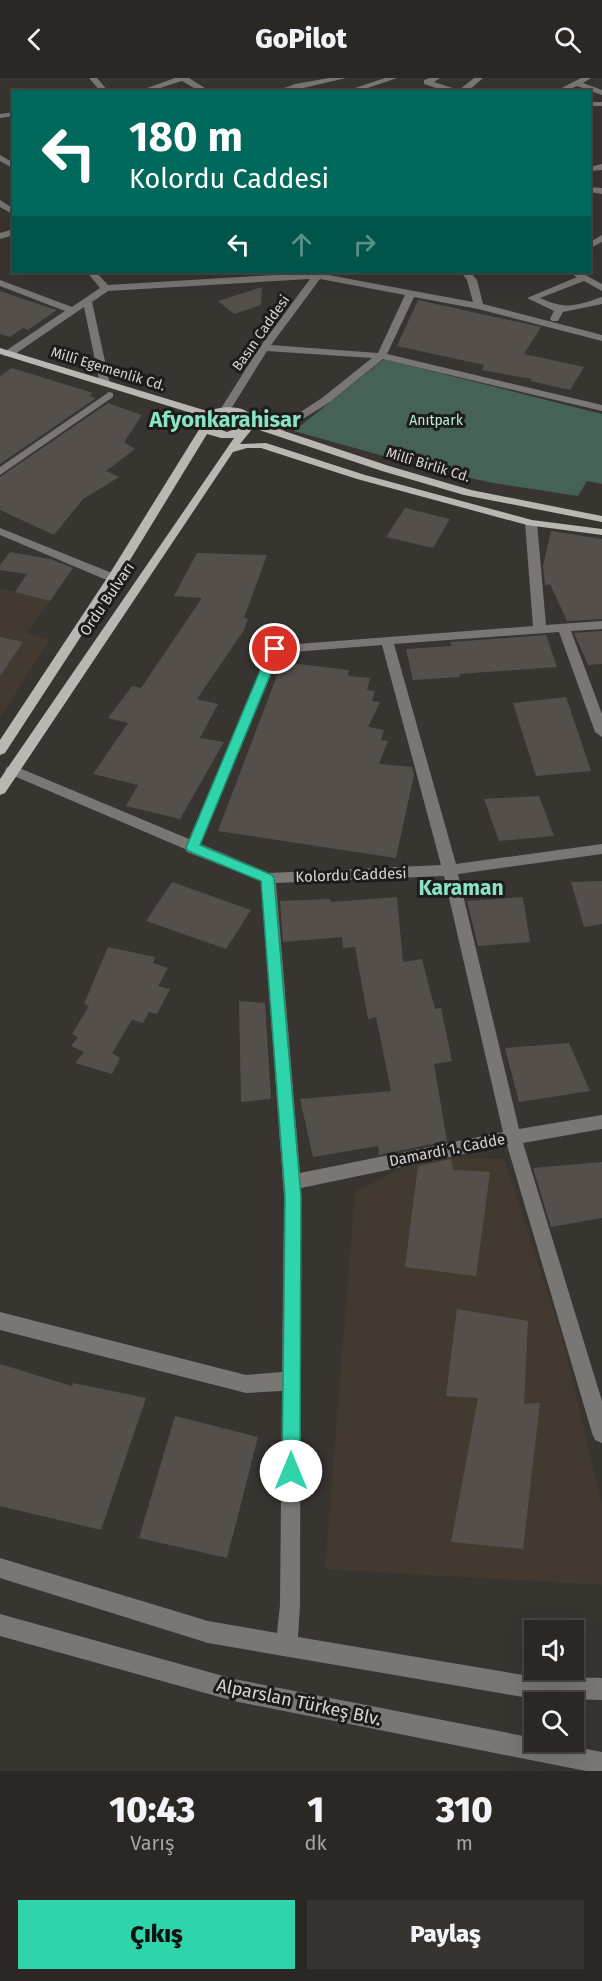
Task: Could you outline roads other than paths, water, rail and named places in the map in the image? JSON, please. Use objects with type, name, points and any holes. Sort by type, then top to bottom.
[{"type":"main road","name":"Millî Egemenlik Cd.","points":[[2,356],[105,384],[205,422]]},
{"type":"main road","name":"Millî Egemenlik Cd.","points":[[2,356],[109,395],[205,422]]},
{"type":"main road","points":[[225,410],[246,415],[248,426],[224,435],[205,422],[225,410]]},
{"type":"main road","name":"Ordu Bulvarı","points":[[0,750],[113,578],[205,422]]},
{"type":"main road","name":"Millî Birlik Cd.","points":[[248,426],[277,432],[469,493],[602,519]]},
{"type":"main road","name":"Ordu Bulvarı","points":[[0,790],[229,450],[248,426]]},
{"type":"main road","name":"Millî Birlik Cd.","points":[[229,450],[247,445],[262,445],[361,477],[531,523],[602,532]]},
{"type":"street","points":[[93,78],[104,90]]},
{"type":"street","points":[[153,78],[166,90]]},
{"type":"street","points":[[145,90],[183,78],[204,90]]},
{"type":"street","points":[[295,86],[305,78]]},
{"type":"street","points":[[283,90],[342,78],[367,90]]},
{"type":"street","points":[[352,90],[393,78]]},
{"type":"street","points":[[436,78],[427,82],[451,90]]},
{"type":"street","points":[[464,90],[479,78]]},
{"type":"street","points":[[562,90],[587,78]]},
{"type":"street","points":[[577,83],[602,93]]},
{"type":"street","points":[[295,86],[305,90]]},
{"type":"street","points":[[0,157],[12,166]]},
{"type":"street","points":[[0,202],[12,211]]},
{"type":"street","points":[[92,273],[106,288]]},
{"type":"street","points":[[467,273],[472,280],[479,306]]},
{"type":"street","points":[[575,273],[602,288]]},
{"type":"street","points":[[2,356],[106,288],[319,274],[479,306],[552,327],[602,338]]},
{"type":"street","name":"Basın Caddesi","points":[[225,410],[264,348],[319,274]]},
{"type":"street","points":[[585,278],[532,298],[559,310],[599,304]]},
{"type":"street","points":[[0,283],[71,310]]},
{"type":"street","points":[[277,432],[326,400],[381,356],[410,294]]},
{"type":"street","points":[[87,300],[105,384]]},
{"type":"street","points":[[552,327],[559,310]]},
{"type":"street","points":[[264,348],[381,356],[602,408]]},
{"type":"street","points":[[0,472],[109,395]]},
{"type":"street","points":[[531,523],[540,630]]},
{"type":"street","points":[[0,531],[113,578]]},
{"type":"street","points":[[192,848],[275,649],[602,625]]},
{"type":"street","points":[[564,628],[602,732]]},
{"type":"street","points":[[387,640],[450,870],[513,1137],[602,1433]]},
{"type":"street","name":"Kolordu Caddesi","points":[[12,770],[267,878],[450,870],[602,849]]},
{"type":"street","points":[[267,878],[292,1182],[290,1605],[286,1646]]},
{"type":"street","name":"Damardi 1. Cadde","points":[[292,1182],[513,1137],[602,1122]]},
{"type":"street","points":[[0,1321],[246,1384],[291,1381]]},
{"type":"street","points":[[0,1568],[208,1632],[529,1687],[602,1689]]},
{"type":"street","name":"Alparslan Türkeş Blv.","points":[[0,1626],[234,1690],[602,1763]]},
{"type":"district","name":"Afyonkarahisar","points":[[225,419]]},
{"type":"district","name":"Karaman","points":[[461,888]]},
{"type":"park label","name":"Anıtpark","points":[[436,420]]}]
